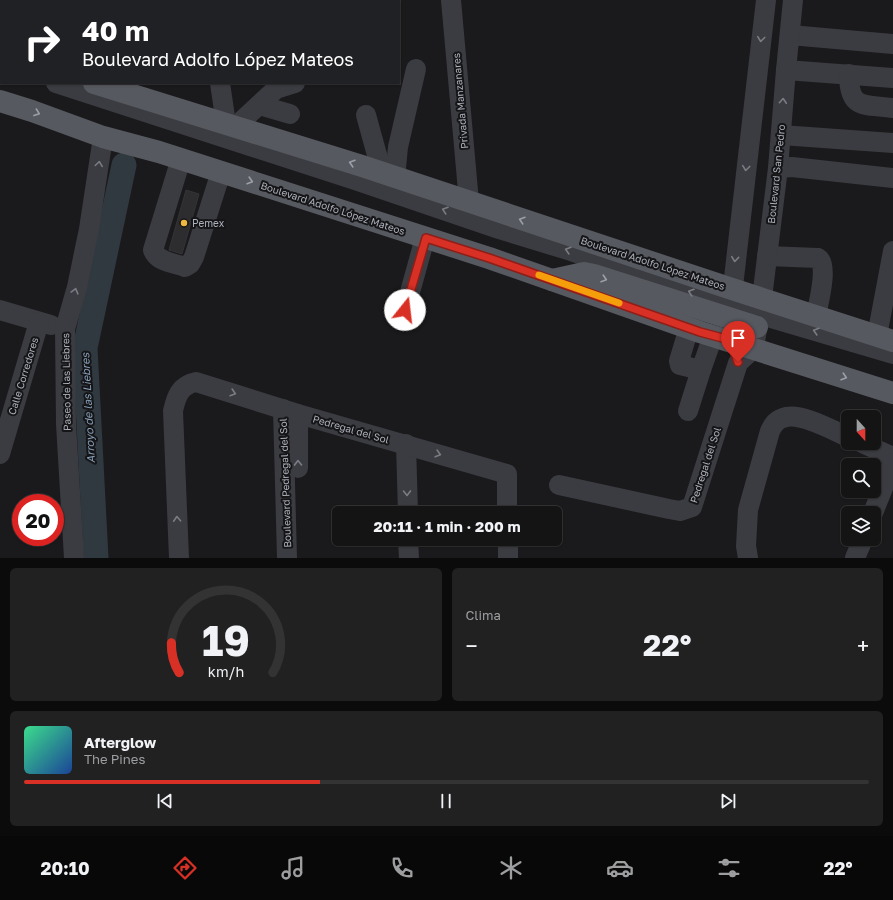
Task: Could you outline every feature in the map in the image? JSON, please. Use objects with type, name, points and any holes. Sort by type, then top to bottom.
[{"type":"main road","name":"Boulevard Adolfo López Mateos","points":[[101,85],[389,175],[469,202],[731,305],[760,313],[816,316],[885,338]]},
{"type":"main road","name":"Boulevard Adolfo López Mateos","points":[[0,101],[103,137],[182,159],[426,238],[689,328],[893,393]]},
{"type":"main road","points":[[552,280],[584,273],[731,305],[760,313]]},
{"type":"street","name":"Privada Manzanares","points":[[451,0],[469,202]]},
{"type":"street","points":[[688,411],[701,370],[721,338],[731,305],[738,228],[766,0]]},
{"type":"street","name":"Boulevard San Pedro","points":[[754,348],[760,313],[778,168],[793,0]]},
{"type":"street","points":[[790,35],[893,44]]},
{"type":"street","points":[[389,175],[398,147],[416,69]]},
{"type":"street","points":[[786,70],[893,78]]},
{"type":"street","points":[[849,74],[849,88],[854,100],[859,103],[893,108]]},
{"type":"street","points":[[59,84],[499,229],[572,251],[731,305]]},
{"type":"street","points":[[220,84],[230,126],[259,105],[275,86],[288,84]]},
{"type":"street","points":[[259,105],[290,114]]},
{"type":"street","points":[[366,115],[389,175]]},
{"type":"street","points":[[781,135],[893,143]]},
{"type":"street","name":"Paseo de las Liebres","points":[[74,558],[66,424],[64,363],[65,329],[77,287],[89,229],[103,137]]},
{"type":"street","points":[[182,159],[154,250],[155,255],[159,259],[184,267],[190,264],[194,257],[221,172]]},
{"type":"street","points":[[778,168],[792,167],[893,178]]},
{"type":"street","points":[[405,310],[426,238]]},
{"type":"street","points":[[885,338],[893,251]]},
{"type":"street","points":[[767,256],[818,258],[821,260],[823,264],[822,286],[816,316]]},
{"type":"street","points":[[0,310],[65,329]]},
{"type":"street","points":[[760,313],[893,354]]},
{"type":"street","name":"Calle Corredores","points":[[0,454],[40,322]]},
{"type":"street","points":[[689,328],[679,363],[680,365],[701,370]]},
{"type":"street","points":[[721,338],[738,362],[754,348]]},
{"type":"street","name":"Pedregal del Sol","points":[[559,485],[680,511],[692,507],[738,362]]},
{"type":"street","name":"Pedregal del Sol","points":[[179,558],[172,411],[179,392],[185,386],[196,382],[291,412],[507,474],[507,506]]},
{"type":"street","name":"Boulevard Pedregal del Sol","points":[[287,558],[291,412]]},
{"type":"street","name":"Boulevard Pedregal del Sol","points":[[291,412],[297,446],[299,558]]},
{"type":"street","points":[[748,558],[746,546],[748,510],[770,431],[774,423],[783,417],[794,416],[807,419],[841,434]]},
{"type":"street","points":[[406,444],[408,506]]},
{"type":"street","points":[[879,450],[893,456]]},
{"type":"street","points":[[876,506],[893,463]]},
{"type":"street","points":[[408,546],[409,558]]},
{"type":"street","points":[[508,546],[508,558]]},
{"type":"street","points":[[855,558],[860,546]]},
{"type":"building","name":"Pemex","points":[[186,190],[199,194],[182,254],[169,250]]},
{"type":"waterway","name":"Arroyo de las Liebres","points":[[96,558],[85,348],[124,165]]},
{"type":"slow traffic","points":[[539,275],[619,303]]},
{"type":"place","name":"Pemex","points":[[184,223]]},
{"type":"route","points":[[405,310],[426,238],[489,258],[700,332],[730,340],[738,362]]}]
